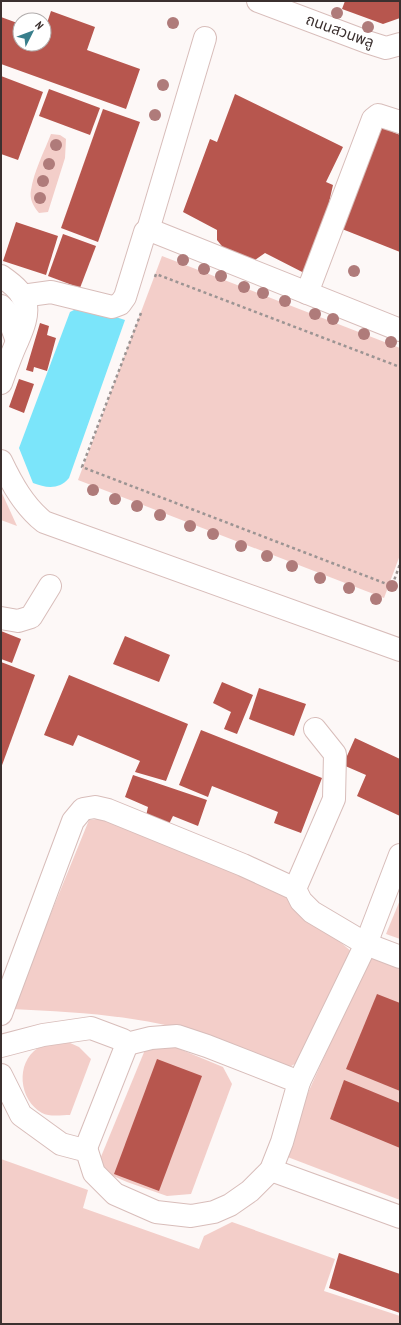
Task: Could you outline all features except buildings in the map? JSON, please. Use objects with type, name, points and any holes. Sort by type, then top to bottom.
[{"type":"main road","name":"ถนนสวนพลู","points":[[258,1],[386,48],[400,44]]},
{"type":"main road","points":[[22,296],[51,292],[112,307],[120,304],[125,297],[145,232],[148,230],[205,38]]},
{"type":"main road","points":[[307,293],[373,119],[378,115],[382,115],[400,122]]},
{"type":"main road","points":[[148,230],[400,330]]},
{"type":"main road","points":[[1,276],[15,285],[22,296],[27,312],[24,327],[1,383]]},
{"type":"main road","points":[[1,306],[6,311],[17,341]]},
{"type":"main road","points":[[1,461],[23,501],[34,514],[44,522],[400,650]]},
{"type":"main road","points":[[1,618],[18,621],[31,617],[50,586]]},
{"type":"main road","points":[[295,889],[334,798],[335,754],[315,729]]},
{"type":"main road","points":[[1,1014],[73,821],[83,809],[95,807],[108,810],[243,865],[295,889],[301,901],[312,912],[366,944],[400,957]]},
{"type":"main road","points":[[127,1044],[86,1148],[94,1173],[115,1194],[156,1212],[191,1216],[214,1212],[250,1191],[271,1170],[282,1142],[299,1082],[366,944],[400,856]]},
{"type":"main road","points":[[1,1046],[43,1035],[91,1028],[123,1040],[127,1044]]},
{"type":"main road","points":[[127,1044],[151,1038],[177,1036],[207,1046],[299,1082]]},
{"type":"main road","points":[[1,1075],[21,1115],[61,1144],[80,1149],[86,1148]]},
{"type":"main road","points":[[271,1170],[400,1217]]},
{"type":"path","points":[[153,282],[156,274],[400,367]]},
{"type":"path","points":[[142,311],[82,467],[392,586],[400,564]]},
{"type":"shaded area","points":[[51,134],[60,135],[66,139],[65,158],[48,212],[39,213],[31,200],[32,183]]},
{"type":"shaded area","points":[[162,256],[400,348],[400,555],[384,598],[78,480]]},
{"type":"shaded area","points":[[1,491],[17,526],[1,520]]},
{"type":"shaded area","points":[[107,818],[279,890],[352,952],[300,1061],[286,1069],[220,1040],[161,1024],[112,1016],[12,1009],[89,820]]},
{"type":"shaded area","points":[[400,900],[400,939],[386,934]]},
{"type":"shaded area","points":[[371,953],[400,964],[400,1200],[285,1156],[307,1095]]},
{"type":"shaded area","points":[[68,1042],[79,1047],[91,1059],[70,1115],[52,1115],[42,1113],[34,1107],[28,1099],[25,1091],[23,1072],[26,1063],[31,1055],[41,1046]]},
{"type":"shaded area","points":[[147,1045],[170,1045],[223,1067],[232,1084],[191,1194],[167,1196],[104,1172],[98,1164]]},
{"type":"shaded area","points":[[1,1159],[88,1190],[83,1208],[199,1249],[204,1236],[232,1222],[335,1259],[324,1291],[400,1316],[400,1324],[1,1324]]},
{"type":"water","points":[[82,306],[125,320],[69,478],[61,485],[47,487],[33,483],[19,448],[70,312]]}]
